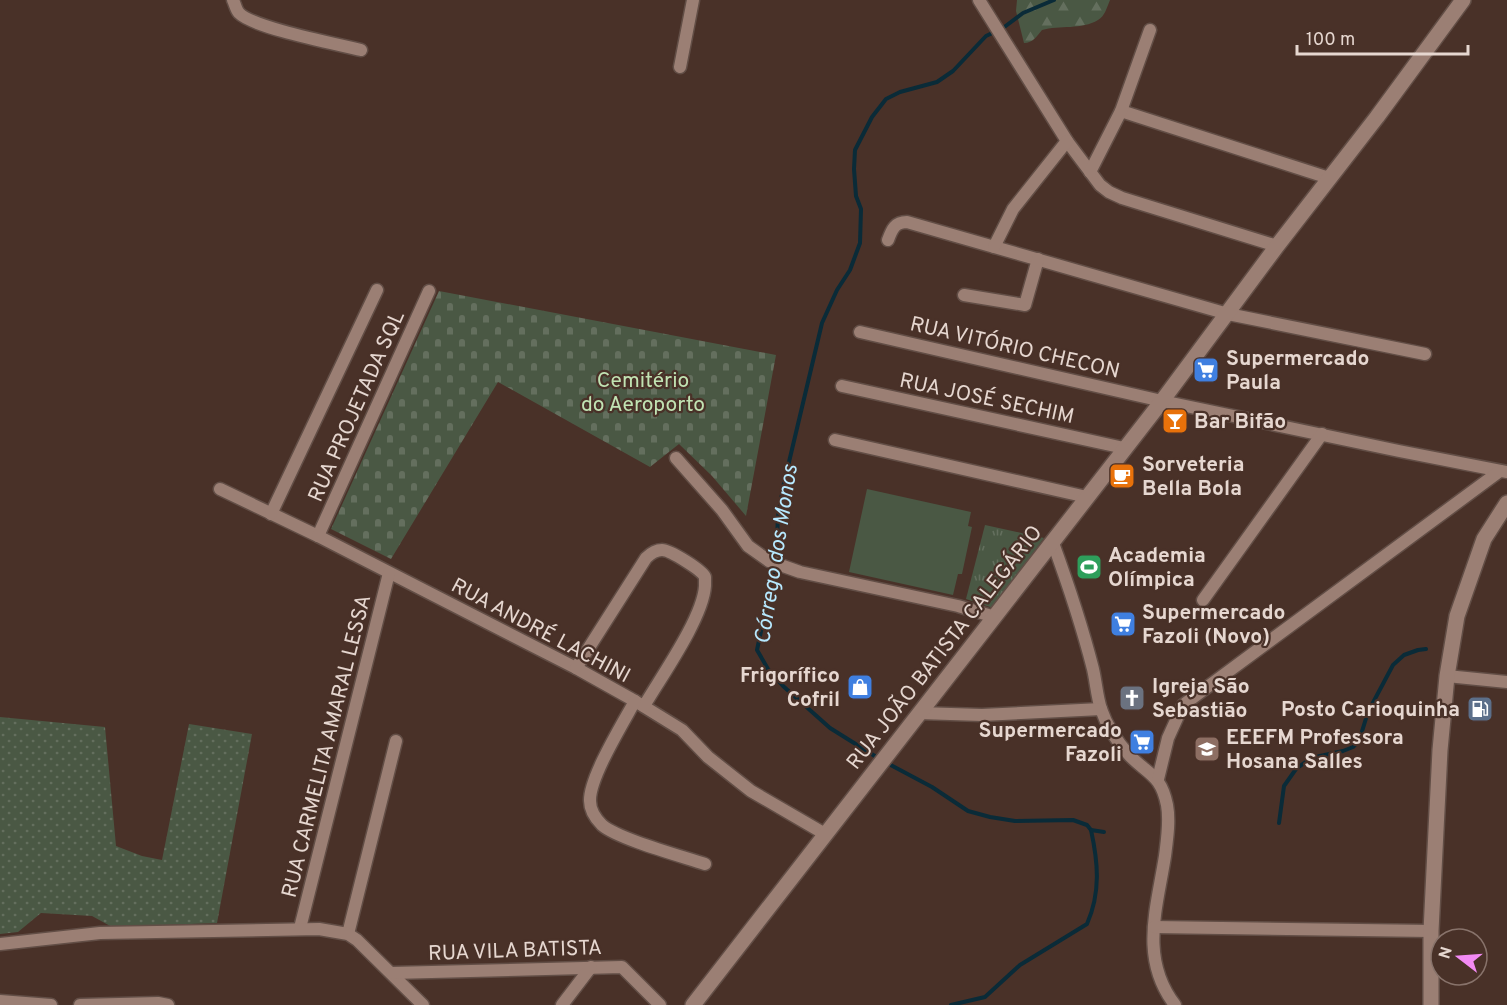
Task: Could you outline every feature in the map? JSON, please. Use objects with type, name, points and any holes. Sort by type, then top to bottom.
[{"type":"street","points":[[233,0],[237,12],[248,20],[361,50]]},
{"type":"street","points":[[680,67],[693,0]]},
{"type":"street","points":[[979,0],[1067,141],[1090,172],[1109,192],[1277,246]]},
{"type":"street","name":"RUA JOÃO BATISTA CALEGÁRIO","points":[[693,1005],[1162,401],[1277,246],[1387,105],[1463,0]]},
{"type":"street","points":[[1090,172],[1121,111],[1150,30]]},
{"type":"street","points":[[1121,111],[1329,178]]},
{"type":"street","points":[[994,247],[1013,209],[1067,141]]},
{"type":"street","points":[[888,240],[892,229],[900,222],[907,222],[1228,314],[1425,354]]},
{"type":"street","points":[[964,295],[1025,305],[1038,259]]},
{"type":"street","name":"RUA PROJETADA SQL","points":[[271,513],[378,290]]},
{"type":"street","name":"RUA PROJETADA SQL","points":[[318,536],[429,291]]},
{"type":"street","name":"RUA VITÓRIO CHECON","points":[[860,332],[1162,401],[1504,471]]},
{"type":"street","name":"RUA JOSÉ SECHIM","points":[[842,386],[1124,448]]},
{"type":"street","points":[[1203,600],[1322,434]]},
{"type":"street","points":[[835,440],[1087,496]]},
{"type":"street","points":[[676,458],[722,510],[748,546],[769,561],[790,570],[958,606],[995,617]]},
{"type":"street","points":[[1174,1005],[1160,980],[1153,955],[1154,927],[1168,837],[1167,807],[1158,779],[1168,738],[1183,705],[1320,602],[1504,471]]},
{"type":"street","name":"RUA ANDRÉ LACHINI","points":[[220,489],[318,536],[576,668],[682,730],[708,757],[751,791],[825,834]]},
{"type":"street","points":[[1431,927],[1440,750],[1447,676],[1457,616],[1484,540],[1507,503]]},
{"type":"street","points":[[1053,543],[1080,625],[1101,709],[1112,732],[1131,756],[1158,779]]},
{"type":"street","points":[[576,668],[646,558],[653,552],[661,550],[670,552],[705,576],[698,615],[601,765],[590,800],[594,815],[612,832],[705,864]]},
{"type":"street","name":"RUA CARMELITA AMARAL LESSA","points":[[300,928],[389,573]]},
{"type":"street","points":[[1447,676],[1507,682]]},
{"type":"street","points":[[919,713],[982,715],[1101,709]]},
{"type":"street","points":[[348,934],[396,741]]},
{"type":"street","points":[[1154,927],[1429,931]]},
{"type":"street","points":[[0,944],[100,933],[319,929],[348,934],[392,973],[423,1005]]},
{"type":"street","points":[[562,1005],[591,967]]},
{"type":"street","name":"RUA VILA BATISTA","points":[[392,973],[622,968],[660,1005]]},
{"type":"street","points":[[1424,1005],[1429,976]]},
{"type":"street","points":[[1430,987],[1431,1005]]},
{"type":"street","points":[[0,1001],[51,1005]]},
{"type":"street","points":[[80,1005],[158,1003],[168,1005]]},
{"type":"green space","points":[[1017,0],[1110,0],[1104,14],[1092,23],[1042,30],[1032,40],[1024,43],[1016,11]]},
{"type":"green space","name":"Cemitério do Aeroporto","points":[[439,291],[776,355],[746,516],[712,476],[679,444],[650,467],[498,382],[391,559],[331,529]]},
{"type":"green space","points":[[867,489],[971,512],[968,526],[972,527],[962,574],[958,574],[953,595],[849,572]]},
{"type":"green space","points":[[985,525],[1044,538],[993,608],[966,599]]},
{"type":"green space","points":[[0,717],[105,727],[116,846],[142,856],[162,860],[189,724],[252,734],[217,923],[112,927],[92,916],[41,913],[18,932],[0,934]]},
{"type":"waterway","name":"Córrego dos Monos","points":[[878,758],[830,728],[783,686],[768,669],[757,650],[776,561],[778,516],[784,483],[822,323],[837,290],[850,270],[860,243],[861,209],[856,196],[855,150],[872,117],[886,99],[900,92],[937,82],[953,71],[986,36],[1003,28],[1023,13],[1054,0]]},
{"type":"waterway","points":[[1279,823],[1284,786],[1296,769],[1311,758],[1353,747],[1359,741],[1368,712],[1393,665],[1404,655],[1426,649]]},
{"type":"waterway","name":"Córrego dos Monos","points":[[885,762],[932,787],[968,811],[1015,821],[1073,820],[1087,825],[1091,830],[1097,877],[1095,900],[1087,924],[1020,965],[985,997],[951,1005]]},
{"type":"waterway","points":[[1091,830],[1104,832]]},
{"type":"place","name":"Supermercado Paula","points":[[1206,370]]},
{"type":"place","name":"Bar Bifão","points":[[1175,421]]},
{"type":"place","name":"Sorveteria Bella Bola","points":[[1122,476]]},
{"type":"place","name":"Academia Olímpica","points":[[1089,567]]},
{"type":"place","name":"Supermercado Fazoli (Novo)","points":[[1123,624]]},
{"type":"place","name":"Frigorífico Cofril","points":[[860,687]]},
{"type":"place","name":"Igreja São Sebastião","points":[[1132,698]]},
{"type":"place","name":"Posto Carioquinha","points":[[1480,709]]},
{"type":"place","name":"Supermercado Fazoli","points":[[1142,742]]},
{"type":"place","name":"EEEFM Professora Hosana Salles","points":[[1207,749]]}]
